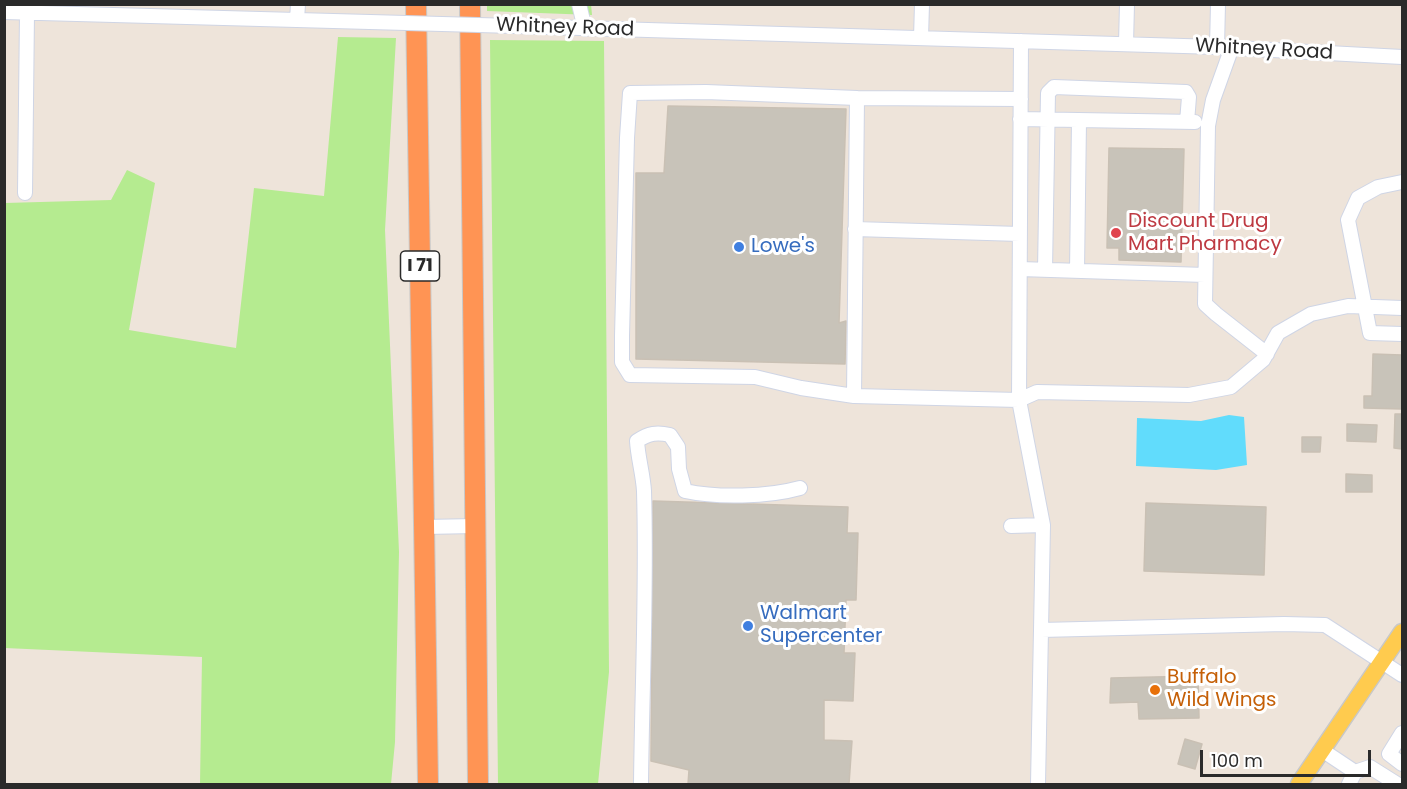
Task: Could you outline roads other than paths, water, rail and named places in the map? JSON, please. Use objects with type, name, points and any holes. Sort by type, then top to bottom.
[{"type":"highway","name":"I 71","points":[[416,4],[428,784]]},
{"type":"highway","points":[[470,4],[478,784]]},
{"type":"main road","points":[[1299,784],[1402,632]]},
{"type":"street","points":[[297,4],[297,20]]},
{"type":"street","points":[[579,4],[585,28]]},
{"type":"street","points":[[921,38],[922,4]]},
{"type":"street","points":[[1126,44],[1127,4]]},
{"type":"street","points":[[1217,47],[1218,4]]},
{"type":"street","name":"Whitney Road","points":[[4,12],[27,13],[75,9],[297,20],[1232,47],[1402,57]]},
{"type":"street","points":[[25,193],[27,13]]},
{"type":"street","points":[[1021,41],[1019,400],[1043,525],[1038,784]]},
{"type":"street","points":[[1232,47],[1213,100],[1209,123],[1205,304],[1267,354]]},
{"type":"street","points":[[1045,270],[1048,93],[1054,87],[1185,92],[1189,97],[1187,122]]},
{"type":"street","points":[[1021,99],[856,98],[706,92],[630,93],[622,313],[622,362],[630,375],[754,377],[801,388],[854,396],[1019,400],[1036,392],[1189,394],[1231,387],[1263,360],[1278,333],[1311,314],[1348,306],[1402,308]]},
{"type":"street","points":[[854,396],[856,98]]},
{"type":"street","points":[[1020,119],[1209,123]]},
{"type":"street","points":[[1077,271],[1079,121]]},
{"type":"street","points":[[1402,182],[1378,187],[1358,198],[1348,220],[1370,333],[1402,334]]},
{"type":"street","points":[[855,229],[1020,234]]},
{"type":"street","points":[[1020,269],[1205,275]]},
{"type":"street","points":[[641,784],[645,571],[644,487],[638,441],[646,435],[659,432],[670,435],[678,447],[679,469],[685,491],[702,495],[780,494],[800,488]]},
{"type":"street","points":[[1011,526],[1043,525]]},
{"type":"street","points":[[424,527],[476,526]]},
{"type":"street","points":[[1041,630],[1324,625],[1402,675]]},
{"type":"street","points":[[1402,733],[1389,754],[1402,764]]},
{"type":"street","points":[[1322,750],[1355,776],[1384,784]]},
{"type":"street","points":[[1355,776],[1370,767],[1397,784]]},
{"type":"water","points":[[1229,415],[1244,417],[1247,465],[1216,470],[1136,466],[1137,418],[1201,421]]},
{"type":"place","name":"Discount Drug Mart Pharmacy","points":[[1116,233]]},
{"type":"place","name":"Lowe's","points":[[739,247]]},
{"type":"place","name":"Walmart Supercenter","points":[[748,626]]},
{"type":"place","name":"Buffalo Wild Wings","points":[[1155,690]]}]
